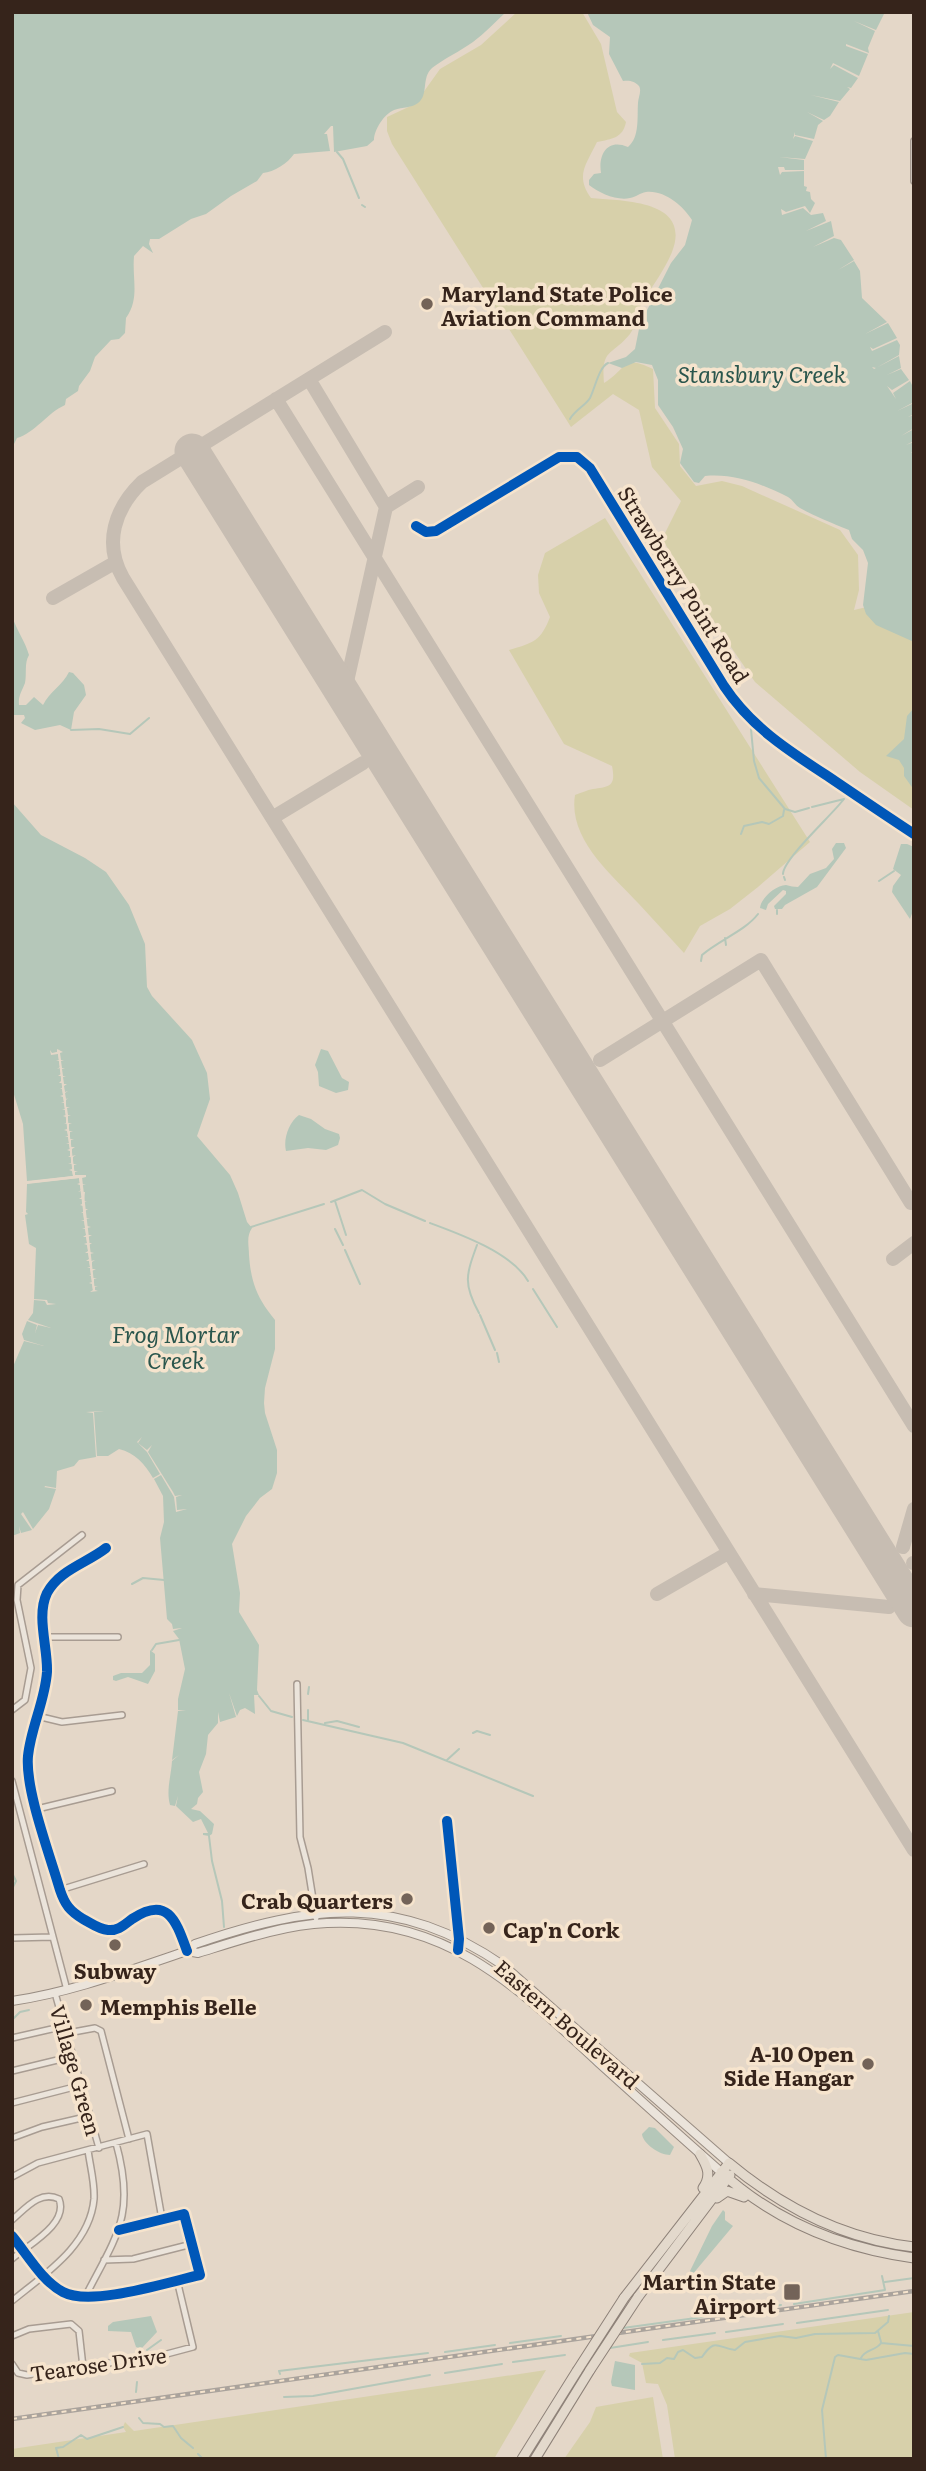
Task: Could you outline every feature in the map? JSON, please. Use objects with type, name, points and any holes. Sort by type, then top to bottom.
[{"type":"main road","name":"Eastern Boulevard","points":[[12,2001],[67,1990],[265,1922],[315,1913],[357,1913],[395,1918],[428,1927],[459,1939],[489,1956],[526,1983],[732,2165],[776,2199],[823,2223],[866,2238],[914,2247]]},
{"type":"main road","name":"Eastern Boulevard","points":[[187,1951],[198,1953],[262,1933],[317,1923],[380,1926],[415,1934],[458,1950],[517,1989],[700,2154],[760,2203],[785,2219],[829,2239],[874,2252],[914,2258]]},
{"type":"main road","points":[[690,2211],[708,2179],[708,2170],[700,2154]]},
{"type":"main road","points":[[522,2459],[624,2298],[690,2211],[732,2165]]},
{"type":"main road","points":[[535,2459],[638,2297],[724,2175]]},
{"type":"main road","points":[[686,2232],[694,2228],[724,2191],[733,2191],[751,2202],[760,2203]]},
{"type":"street","points":[[914,141],[914,180]]},
{"type":"street","name":"Strawberry Point Road","points":[[416,526],[426,532],[436,531],[559,457],[568,455],[582,459],[724,686],[751,720],[785,748],[914,834]]},
{"type":"street","points":[[12,1710],[25,1700],[31,1668],[17,1600],[18,1585],[82,1535]]},
{"type":"street","points":[[106,1548],[75,1566],[50,1588],[43,1607],[46,1679],[29,1745],[27,1768],[60,1890],[70,1910],[96,1927],[107,1930],[117,1929],[146,1911],[166,1912],[174,1918],[187,1951]]},
{"type":"street","points":[[46,1637],[118,1637]]},
{"type":"street","points":[[297,1684],[300,1837],[317,1923]]},
{"type":"street","points":[[37,1716],[62,1722],[122,1715]]},
{"type":"street","points":[[12,1781],[67,1990]]},
{"type":"street","points":[[37,1809],[112,1791]]},
{"type":"street","points":[[447,1821],[458,1950]]},
{"type":"street","points":[[60,1890],[144,1864]]},
{"type":"street","points":[[12,1938],[52,1937]]},
{"type":"street","name":"Village Green","points":[[55,1993],[99,2148]]},
{"type":"street","points":[[12,2038],[65,2026]]},
{"type":"street","points":[[68,2034],[95,2028],[101,2031],[129,2140]]},
{"type":"street","points":[[12,2071],[74,2056]]},
{"type":"street","points":[[12,2103],[82,2085]]},
{"type":"street","points":[[12,2138],[42,2127],[90,2116]]},
{"type":"street","points":[[12,2177],[38,2163],[147,2134],[162,2219]]},
{"type":"street","points":[[85,2297],[119,2230],[124,2213],[125,2195],[116,2143]]},
{"type":"street","points":[[12,2301],[76,2244],[88,2226],[94,2197],[88,2150]]},
{"type":"street","points":[[12,2220],[40,2198],[52,2196],[59,2199],[61,2212],[54,2225],[12,2259]]},
{"type":"street","points":[[12,2236],[43,2274],[62,2292],[85,2297],[110,2295],[200,2276],[184,2214],[119,2230]]},
{"type":"street","points":[[104,2260],[133,2259],[192,2244]]},
{"type":"street","name":"Tearose Drive","points":[[12,2364],[18,2373],[27,2375],[163,2355],[193,2347],[177,2280]]},
{"type":"street","points":[[12,2336],[29,2329],[71,2324],[79,2331],[83,2367]]},
{"type":"shaded area","points":[[517,12],[582,12],[601,44],[617,112],[626,122],[619,135],[597,142],[584,170],[586,190],[591,198],[636,203],[664,213],[672,222],[676,235],[672,252],[642,303],[630,334],[606,358],[604,383],[630,363],[653,369],[655,408],[679,444],[680,466],[696,486],[722,481],[742,486],[840,530],[858,555],[859,590],[854,610],[867,607],[914,639],[914,810],[860,772],[755,682],[662,539],[681,501],[652,467],[639,410],[613,394],[571,427],[392,144],[387,131],[387,117],[415,104],[440,69],[481,45]]},
{"type":"shaded area","points":[[605,518],[810,842],[730,909],[700,926],[684,953],[594,855],[578,826],[575,795],[610,784],[613,778],[612,766],[564,744],[509,650],[535,640],[550,617],[539,593],[538,575],[545,553]]},
{"type":"shaded area","points":[[914,2312],[914,2459],[675,2459],[667,2405],[658,2384],[646,2383],[642,2363],[629,2356],[630,2353]]},
{"type":"shaded area","points":[[546,2370],[494,2459],[12,2459],[12,2449],[126,2432],[123,2427],[125,2422],[134,2431]]},
{"type":"shaded area","points":[[653,2397],[663,2459],[564,2459],[590,2422],[596,2407]]},
{"type":"water","points":[[12,12],[506,12],[473,42],[432,68],[421,100],[413,106],[394,110],[387,115],[378,127],[374,140],[367,146],[334,152],[331,126],[324,134],[327,134],[330,151],[294,154],[280,167],[263,173],[257,181],[206,214],[191,219],[159,239],[150,239],[153,253],[143,246],[134,256],[134,296],[126,318],[125,333],[119,339],[111,340],[95,357],[78,391],[66,399],[65,405],[30,432],[17,438],[12,448]]},
{"type":"water","name":"Stansbury Creek","points":[[587,12],[885,12],[876,30],[854,21],[875,31],[868,48],[869,53],[846,44],[868,54],[859,76],[833,63],[830,69],[834,65],[858,78],[851,88],[847,87],[850,89],[840,101],[811,95],[839,102],[824,120],[807,112],[823,121],[818,125],[814,139],[795,135],[795,132],[793,139],[795,136],[813,141],[805,159],[779,157],[804,160],[804,170],[785,170],[784,167],[778,167],[780,175],[782,172],[804,171],[804,186],[815,203],[810,213],[805,206],[786,212],[781,209],[782,215],[803,208],[811,215],[823,213],[826,221],[806,231],[831,221],[834,236],[813,247],[834,238],[841,240],[854,260],[838,270],[854,261],[860,271],[862,298],[887,322],[865,334],[888,323],[897,338],[873,349],[870,347],[872,351],[897,340],[900,345],[899,355],[877,368],[899,356],[901,368],[887,375],[901,369],[909,380],[892,390],[887,386],[896,399],[893,393],[910,381],[914,389],[914,402],[897,411],[914,403],[914,414],[908,417],[914,415],[914,428],[901,436],[914,429],[914,441],[906,445],[914,442],[914,451],[911,453],[914,453],[914,642],[876,625],[866,614],[863,605],[868,563],[863,550],[852,539],[849,530],[800,508],[788,497],[748,480],[705,476],[699,483],[694,482],[680,463],[683,449],[673,427],[658,405],[658,380],[652,365],[636,362],[622,368],[608,363],[626,357],[635,349],[640,324],[671,263],[685,245],[692,220],[684,209],[667,196],[646,192],[625,199],[603,193],[589,185],[594,174],[601,173],[601,160],[605,150],[614,145],[628,147],[632,143],[637,127],[640,90],[634,82],[623,81],[609,54],[610,37],[593,25]]},
{"type":"water","points":[[12,616],[29,655],[19,705],[26,705],[34,697],[43,705],[69,672],[73,673],[84,685],[86,695],[74,712],[71,730],[60,725],[35,730],[21,723],[24,715],[12,715]]},
{"type":"water","points":[[914,708],[914,790],[904,776],[904,768],[899,760],[886,756],[904,739],[907,716]]},
{"type":"water","name":"Frog Mortar Creek","points":[[12,802],[41,835],[106,872],[129,905],[145,944],[147,987],[192,1040],[207,1073],[210,1099],[197,1136],[230,1175],[238,1193],[247,1222],[252,1228],[248,1241],[254,1283],[260,1298],[275,1320],[275,1349],[264,1403],[277,1450],[277,1473],[272,1489],[260,1498],[246,1516],[232,1544],[240,1593],[239,1612],[259,1645],[259,1695],[254,1695],[255,1714],[245,1708],[240,1710],[237,1716],[229,1693],[236,1717],[220,1722],[218,1712],[218,1723],[208,1735],[206,1754],[199,1772],[203,1792],[191,1809],[200,1811],[214,1824],[209,1836],[203,1835],[208,1833],[201,1819],[193,1822],[176,1806],[178,1796],[175,1806],[170,1805],[169,1799],[172,1761],[179,1755],[172,1760],[178,1711],[186,1710],[178,1710],[185,1669],[179,1639],[173,1631],[182,1628],[173,1629],[167,1619],[160,1538],[164,1522],[163,1496],[154,1479],[161,1475],[174,1497],[176,1512],[187,1509],[177,1510],[176,1497],[182,1495],[175,1496],[148,1452],[152,1445],[147,1450],[138,1443],[147,1452],[160,1474],[153,1478],[139,1460],[125,1451],[119,1449],[108,1456],[97,1456],[94,1412],[104,1411],[86,1412],[93,1413],[96,1457],[79,1460],[74,1466],[57,1471],[56,1488],[45,1486],[56,1489],[49,1509],[33,1529],[23,1512],[21,1514],[32,1530],[21,1533],[19,1526],[20,1533],[12,1536],[12,1369],[24,1341],[44,1346],[24,1340],[22,1334],[27,1321],[37,1325],[35,1333],[38,1325],[51,1328],[28,1320],[33,1313],[34,1300],[45,1301],[47,1305],[56,1304],[48,1303],[47,1300],[34,1299],[36,1248],[29,1244],[25,1215],[28,1214],[27,1184],[79,1178],[95,1291],[82,1177],[86,1175],[75,1176],[59,1049],[51,1054],[58,1054],[73,1176],[27,1181],[23,1124],[12,1088]]},
{"type":"water","points":[[836,843],[844,843],[846,848],[817,887],[782,909],[775,909],[774,906],[786,894],[783,890],[768,904],[766,910],[760,908],[766,896],[774,890],[786,885],[798,887],[810,874],[826,868],[834,859],[832,849]]},
{"type":"water","points":[[901,844],[914,847],[914,908],[910,919],[892,892],[901,875],[893,869]]},
{"type":"water","points":[[321,1049],[328,1051],[342,1078],[349,1082],[348,1090],[336,1093],[319,1086],[315,1065]]},
{"type":"water","points":[[299,1115],[339,1134],[338,1145],[326,1150],[308,1148],[286,1151],[288,1131]]},
{"type":"water","points":[[150,1650],[155,1654],[155,1671],[148,1684],[128,1677],[113,1680],[113,1676],[121,1673],[142,1673],[150,1665]]},
{"type":"water","points":[[649,2127],[655,2128],[674,2147],[670,2155],[657,2151],[645,2142],[642,2134]]},
{"type":"water","points":[[723,2210],[725,2220],[733,2226],[692,2275],[690,2271]]},
{"type":"water","points":[[151,2316],[157,2332],[141,2349],[136,2347],[131,2332],[108,2331],[108,2326],[113,2322]]},
{"type":"water","points":[[615,2361],[635,2365],[635,2390],[612,2386]]},
{"type":"pier","points":[[57,1049],[63,1052],[60,1053],[61,1060],[64,1060],[61,1061],[62,1068],[65,1068],[62,1069],[63,1076],[66,1076],[63,1077],[64,1084],[67,1084],[64,1086],[65,1092],[68,1091],[65,1093],[66,1099],[68,1098],[66,1107],[70,1107],[67,1108],[68,1115],[71,1115],[68,1116],[68,1123],[72,1123],[69,1124],[69,1131],[73,1131],[70,1132],[70,1139],[74,1139],[71,1140],[71,1147],[75,1147],[72,1149],[72,1156],[76,1155],[73,1157],[73,1164],[77,1164],[74,1165],[74,1171],[78,1171],[75,1175],[86,1175],[82,1178],[82,1184],[86,1184],[82,1185],[85,1192],[84,1201],[87,1201],[84,1202],[85,1209],[88,1209],[85,1211],[86,1218],[90,1218],[86,1219],[87,1226],[91,1227],[87,1228],[88,1235],[92,1235],[88,1237],[89,1243],[92,1243],[89,1245],[90,1252],[94,1253],[90,1254],[91,1261],[95,1260],[92,1262],[92,1269],[96,1269],[92,1271],[93,1278],[97,1278],[94,1279],[94,1286],[98,1287],[95,1287],[95,1290],[98,1291],[90,1292],[93,1290],[92,1284],[89,1283],[92,1282],[89,1276],[90,1268],[87,1268],[90,1267],[89,1261],[86,1261],[89,1259],[88,1253],[85,1253],[88,1251],[87,1245],[84,1244],[87,1243],[86,1237],[83,1237],[86,1235],[85,1229],[82,1228],[85,1228],[84,1221],[81,1220],[84,1220],[81,1213],[83,1206],[80,1205],[82,1199],[79,1199],[82,1197],[81,1191],[78,1192],[81,1190],[77,1184],[80,1183],[79,1178],[23,1184],[73,1176],[69,1170],[72,1169],[72,1164],[68,1163],[71,1163],[71,1157],[68,1157],[70,1151],[67,1150],[70,1149],[69,1144],[66,1144],[69,1143],[68,1137],[65,1137],[68,1136],[67,1131],[64,1130],[67,1129],[67,1124],[64,1123],[66,1117],[63,1116],[66,1115],[65,1110],[62,1109],[65,1109],[64,1103],[61,1103],[64,1102],[63,1097],[60,1096],[63,1095],[60,1089],[62,1083],[59,1083],[61,1076],[58,1076],[61,1074],[60,1068],[57,1069],[60,1067],[59,1061],[56,1061],[59,1060],[58,1054],[51,1055],[50,1050],[52,1053],[57,1052]]},
{"type":"waterway","points":[[337,152],[343,159],[359,198]]},
{"type":"waterway","points":[[570,419],[590,398],[600,373],[608,363]]},
{"type":"waterway","name":"Frog Mortar Creek","points":[[71,730],[99,729],[130,734],[149,718]]},
{"type":"waterway","points":[[751,729],[754,761],[759,778],[785,809],[795,812],[809,808]]},
{"type":"waterway","points":[[812,807],[844,799]]},
{"type":"waterway","points":[[783,874],[799,848],[844,799]]},
{"type":"waterway","points":[[741,834],[744,826],[762,822],[769,824],[783,816],[784,810]]},
{"type":"waterway","points":[[879,881],[894,871]]},
{"type":"waterway","points":[[701,961],[702,955],[758,914]]},
{"type":"waterway","points":[[725,938],[726,945]]},
{"type":"waterway","points":[[331,1202],[362,1190],[385,1204],[425,1221]]},
{"type":"waterway","points":[[335,1201],[346,1235]]},
{"type":"waterway","points":[[251,1227],[324,1204]]},
{"type":"waterway","points":[[430,1223],[498,1253],[528,1281]]},
{"type":"waterway","points":[[335,1229],[343,1245]]},
{"type":"waterway","points":[[477,1245],[470,1264],[468,1287],[479,1313]]},
{"type":"waterway","points":[[345,1250],[360,1284]]},
{"type":"waterway","points":[[533,1289],[557,1327]]},
{"type":"waterway","points":[[480,1315],[495,1350]]},
{"type":"waterway","points":[[497,1353],[499,1362]]},
{"type":"waterway","points":[[132,1584],[143,1578],[164,1580]]},
{"type":"waterway","points":[[152,1650],[156,1644],[179,1640]]},
{"type":"waterway","points":[[308,1694],[309,1687]]},
{"type":"waterway","name":"Frog Mortar Creek","points":[[259,1696],[271,1711],[292,1717]]},
{"type":"waterway","points":[[308,1710],[308,1720]]},
{"type":"waterway","points":[[303,1720],[403,1743],[533,1796]]},
{"type":"waterway","points":[[325,1723],[337,1721],[359,1727]]},
{"type":"waterway","points":[[473,1733],[477,1731],[490,1735]]},
{"type":"waterway","points":[[447,1760],[459,1749]]},
{"type":"waterway","name":"Frog Mortar Creek","points":[[209,1836],[222,1901],[224,1927]]},
{"type":"waterway","points":[[12,1873],[16,1881],[12,1889]]},
{"type":"waterway","points":[[12,2020],[20,2012],[29,2010]]},
{"type":"waterway","points":[[794,2304],[885,2290],[882,2276]]},
{"type":"waterway","points":[[885,2282],[914,2278]]},
{"type":"waterway","points":[[711,2315],[781,2305]]},
{"type":"waterway","points":[[797,2323],[888,2310]]},
{"type":"waterway","points":[[642,2364],[674,2359],[678,2352],[683,2350],[695,2358],[702,2357],[713,2346],[735,2350],[745,2342],[780,2336],[796,2338],[815,2334],[875,2333],[888,2322],[889,2316]]},
{"type":"waterway","points":[[623,2328],[703,2317]]},
{"type":"waterway","points":[[726,2332],[783,2324]]},
{"type":"waterway","points":[[878,2331],[881,2342]]},
{"type":"waterway","points":[[663,2340],[715,2333]]},
{"type":"waterway","points":[[510,2343],[561,2336]]},
{"type":"waterway","points":[[147,2350],[161,2340]]},
{"type":"waterway","points":[[610,2348],[648,2342]]},
{"type":"waterway","points":[[861,2358],[881,2343],[914,2346]]},
{"type":"waterway","points":[[445,2352],[495,2345]]},
{"type":"waterway","points":[[280,2374],[279,2371],[428,2353]]},
{"type":"waterway","points":[[826,2459],[822,2410],[835,2357],[838,2355],[866,2360],[905,2353],[914,2354]]},
{"type":"waterway","points":[[513,2362],[565,2355]]},
{"type":"waterway","points":[[445,2373],[502,2364]]},
{"type":"waterway","points":[[284,2397],[313,2396],[430,2375]]},
{"type":"waterway","points":[[136,2392],[137,2382]]},
{"type":"waterway","points":[[139,2418],[143,2423],[173,2426],[181,2438],[193,2448]]},
{"type":"waterway","points":[[59,2459],[56,2448],[63,2447],[81,2435],[87,2439],[123,2427]]},
{"type":"waterway","points":[[198,2454],[203,2459]]},
{"type":"taxiway","points":[[385,332],[142,482],[125,503],[115,527],[113,539],[117,565],[914,1850]]},
{"type":"taxiway","points":[[309,379],[386,507],[344,695]]},
{"type":"taxiway","points":[[276,399],[914,1426]]},
{"type":"taxiway","points":[[386,507],[418,487]]},
{"type":"taxiway","points":[[53,598],[116,562]]},
{"type":"taxiway","points":[[272,818],[363,763]]},
{"type":"taxiway","points":[[600,1060],[761,960],[911,1203]]},
{"type":"taxiway","points":[[893,1259],[914,1243]]},
{"type":"taxiway","points":[[903,1547],[914,1509]]},
{"type":"taxiway","points":[[657,1594],[728,1553]]},
{"type":"taxiway","points":[[754,1594],[889,1607]]},
{"type":"runway","points":[[192,451],[914,1610]]},
{"type":"railway","points":[[12,2419],[914,2291]]},
{"type":"cycle path","points":[[416,526],[426,532],[436,531],[559,457],[577,457],[590,468],[724,686],[746,714],[785,748],[914,834]]},
{"type":"cycle path","points":[[106,1548],[59,1578],[52,1585],[44,1602],[42,1622],[47,1672],[28,1756],[30,1786],[60,1890],[71,1910],[98,1927],[112,1930],[144,1912],[162,1911],[174,1921],[187,1951]]},
{"type":"cycle path","points":[[447,1821],[458,1950]]},
{"type":"cycle path","points":[[12,2236],[48,2281],[63,2292],[76,2296],[92,2297],[130,2292],[200,2275],[184,2214],[119,2230]]},
{"type":"place","name":"Maryland State Police Aviation Command","points":[[427,304]]},
{"type":"place","name":"Crab Quarters","points":[[407,1899]]},
{"type":"place","name":"Cap'n Cork","points":[[489,1928]]},
{"type":"place","name":"Subway","points":[[115,1945]]},
{"type":"place","name":"Memphis Belle","points":[[86,2005]]},
{"type":"place","name":"A-10 Open Side Hangar","points":[[868,2064]]},
{"type":"place","name":"Martin State Airport","points":[[792,2292]]}]
